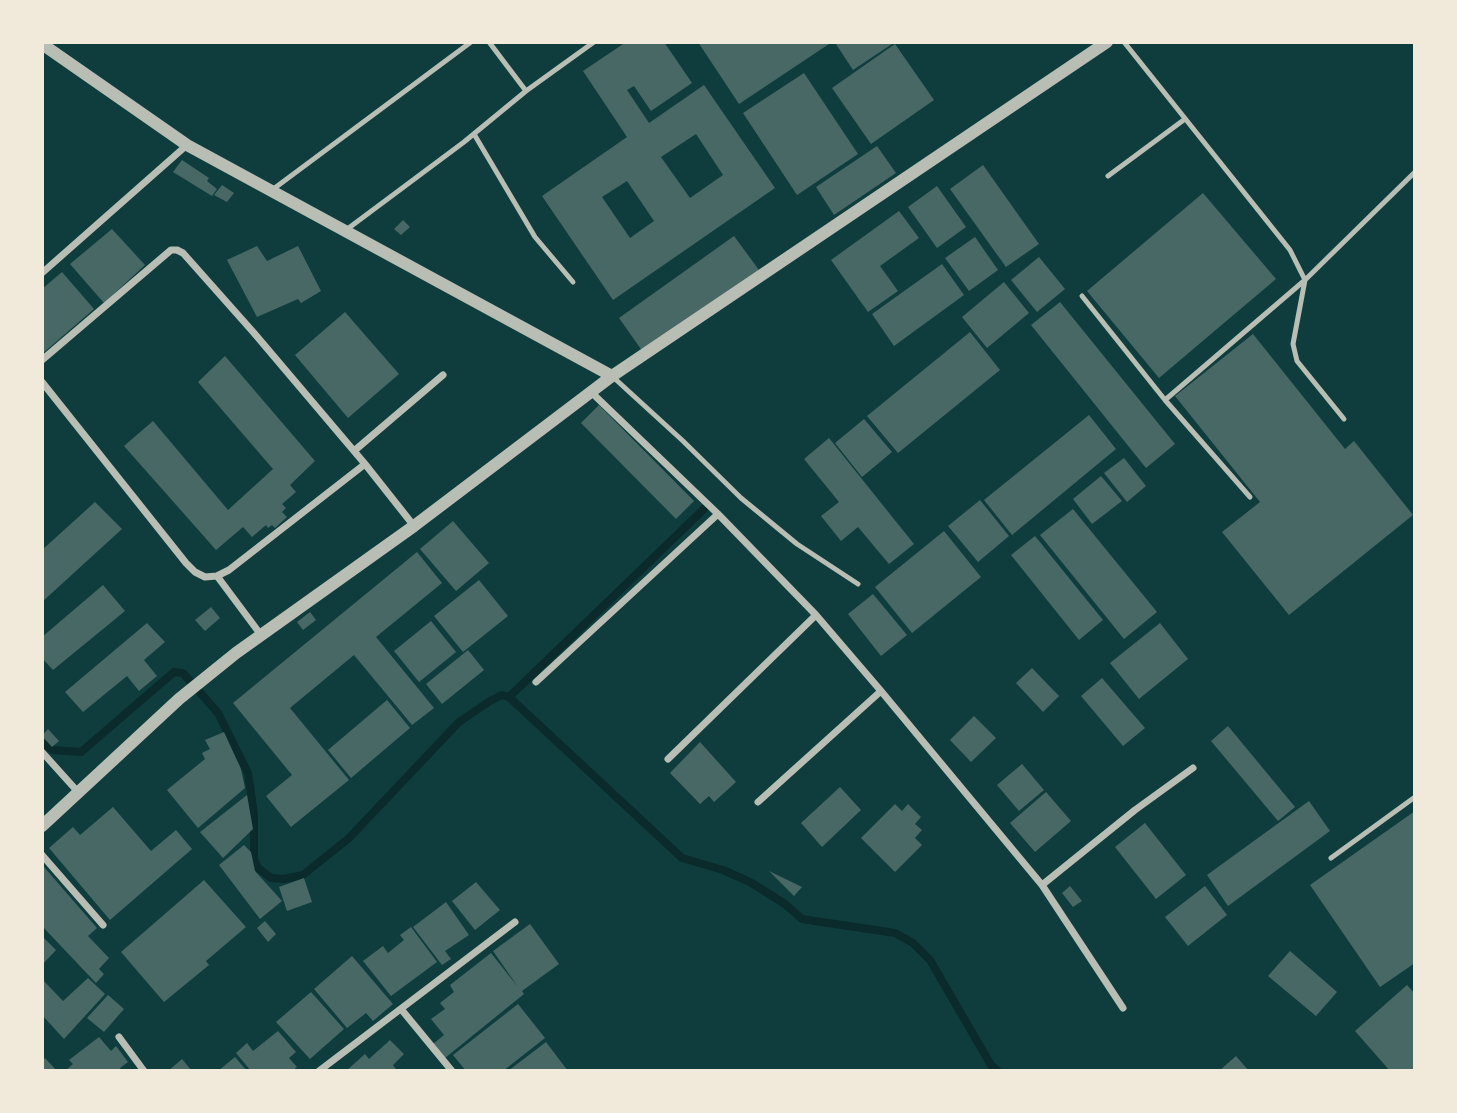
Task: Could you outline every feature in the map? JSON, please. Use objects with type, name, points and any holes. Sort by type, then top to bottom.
[{"type":"street","points":[[42,826],[179,699],[261,635],[414,526],[612,376],[1107,42]]},
{"type":"street","points":[[43,48],[187,145],[612,376]]},
{"type":"street","points":[[42,273],[187,145]]},
{"type":"street","points":[[42,360],[171,250],[177,250],[183,253],[254,333],[414,526]]},
{"type":"street","points":[[354,451],[443,375]]},
{"type":"street","points":[[42,382],[195,572],[205,577],[218,576],[229,570],[365,464]]},
{"type":"street","points":[[591,393],[718,514],[816,615],[1042,885],[1123,1008]]},
{"type":"street","points":[[536,682],[718,514]]},
{"type":"street","points":[[218,576],[261,635]]},
{"type":"street","points":[[668,759],[816,615]]},
{"type":"street","points":[[758,802],[881,691]]},
{"type":"street","points":[[42,752],[78,792]]},
{"type":"street","points":[[1042,885],[1135,810],[1193,768]]},
{"type":"street","points":[[42,855],[103,925]]},
{"type":"street","points":[[319,1071],[515,922]]},
{"type":"street","points":[[401,1009],[452,1071]]},
{"type":"street","points":[[119,1037],[144,1071]]},
{"type":"lane","points":[[272,190],[471,42]]},
{"type":"lane","points":[[489,42],[526,91]]},
{"type":"lane","points":[[346,230],[594,42]]},
{"type":"lane","points":[[1124,42],[1290,250],[1305,280],[1293,344],[1297,361],[1344,419]]},
{"type":"lane","points":[[1108,176],[1185,119]]},
{"type":"lane","points":[[474,134],[535,237],[573,282]]},
{"type":"lane","points":[[1165,400],[1305,280],[1415,172]]},
{"type":"lane","points":[[1082,296],[1165,400],[1250,497]]},
{"type":"lane","points":[[612,376],[741,498],[797,544],[858,584]]},
{"type":"lane","points":[[1331,858],[1415,797]]},
{"type":"building","points":[[626,42],[664,42],[692,83],[651,111],[634,86],[627,90],[649,123],[704,85],[775,188],[613,300],[542,196],[627,137],[583,71]],"holes":[[[696,134],[723,175],[690,198],[661,157]],[[627,181],[654,221],[630,238],[602,197]]]},
{"type":"building","points":[[698,42],[832,42],[739,104]]},
{"type":"building","points":[[895,42],[853,70],[836,44]]},
{"type":"building","points":[[895,44],[934,100],[871,144],[832,88]]},
{"type":"building","points":[[804,73],[858,154],[797,195],[743,113]]},
{"type":"building","points":[[877,146],[896,173],[834,215],[816,187]]},
{"type":"building","points":[[182,160],[209,178],[207,181],[217,189],[212,196],[173,172]]},
{"type":"building","points":[[983,165],[1039,244],[1006,267],[950,189]]},
{"type":"building","points":[[222,185],[234,193],[227,202],[214,195]]},
{"type":"building","points":[[937,186],[966,227],[937,248],[908,207]]},
{"type":"building","points":[[1203,193],[1276,279],[1159,378],[1087,291]]},
{"type":"building","points":[[899,211],[919,238],[880,266],[898,291],[868,312],[831,260]]},
{"type":"building","points":[[403,220],[410,227],[401,235],[394,229]]},
{"type":"building","points":[[112,229],[145,265],[104,303],[70,264]]},
{"type":"building","points":[[734,236],[759,270],[643,352],[619,318]]},
{"type":"building","points":[[975,237],[998,270],[969,291],[945,258]]},
{"type":"building","points":[[257,246],[267,261],[298,246],[321,291],[301,303],[298,299],[257,317],[227,260]]},
{"type":"building","points":[[1039,257],[1065,289],[1037,312],[1011,280]]},
{"type":"building","points":[[942,264],[964,295],[894,346],[872,314]]},
{"type":"building","points":[[62,272],[94,309],[42,354],[42,289]]},
{"type":"building","points":[[1004,282],[1029,313],[987,348],[962,317]]},
{"type":"building","points":[[1060,302],[1175,444],[1146,468],[1031,325]]},
{"type":"building","points":[[345,312],[399,374],[348,418],[295,355]]},
{"type":"building","points":[[970,332],[1000,370],[898,453],[867,416]]},
{"type":"building","points":[[1253,334],[1345,449],[1354,441],[1413,515],[1289,615],[1222,532],[1260,502],[1175,396]]},
{"type":"building","points":[[225,356],[315,461],[290,485],[296,492],[282,504],[286,508],[282,512],[287,517],[275,528],[272,525],[268,528],[266,525],[252,537],[243,527],[216,550],[124,446],[153,421],[228,510],[273,469],[198,382]]},
{"type":"building","points":[[599,405],[694,501],[676,519],[581,423]]},
{"type":"building","points":[[1089,415],[1116,449],[1012,535],[984,500]]},
{"type":"building","points":[[864,419],[892,452],[862,477],[835,443]]},
{"type":"building","points":[[829,438],[914,544],[889,564],[858,527],[841,541],[821,516],[839,502],[804,459]]},
{"type":"building","points":[[1124,458],[1146,486],[1127,502],[1104,473]]},
{"type":"building","points":[[1101,476],[1122,501],[1092,524],[1073,499]]},
{"type":"building","points":[[980,500],[1009,536],[978,562],[948,526]]},
{"type":"building","points":[[95,502],[122,529],[42,602],[42,550]]},
{"type":"building","points":[[1073,509],[1157,612],[1124,639],[1040,535]]},
{"type":"building","points":[[453,521],[489,563],[456,591],[420,549]]},
{"type":"building","points":[[944,531],[981,577],[912,633],[875,587]]},
{"type":"building","points":[[1035,536],[1103,620],[1079,640],[1011,555]]},
{"type":"building","points":[[417,552],[442,583],[376,637],[434,708],[412,725],[354,655],[290,708],[349,780],[291,827],[266,796],[292,775],[233,703]]},
{"type":"building","points":[[479,580],[508,616],[463,652],[434,616]]},
{"type":"building","points":[[103,585],[125,611],[53,670],[42,658],[42,637]]},
{"type":"building","points":[[873,594],[907,635],[881,656],[848,614]]},
{"type":"building","points":[[211,607],[220,618],[205,631],[195,620]]},
{"type":"building","points":[[310,612],[316,620],[303,630],[297,622]]},
{"type":"building","points":[[431,621],[456,652],[419,682],[394,651]]},
{"type":"building","points":[[147,623],[165,642],[144,660],[157,676],[139,691],[127,676],[83,712],[65,692]]},
{"type":"building","points":[[1160,623],[1188,659],[1139,699],[1110,663]]},
{"type":"building","points":[[468,650],[484,670],[442,704],[426,684]]},
{"type":"building","points":[[1032,668],[1059,696],[1043,712],[1016,683]]},
{"type":"building","points":[[1102,678],[1145,728],[1123,746],[1081,696]]},
{"type":"building","points":[[387,700],[410,728],[351,778],[328,750]]},
{"type":"building","points":[[974,716],[996,738],[971,762],[950,740]]},
{"type":"building","points":[[1228,726],[1295,807],[1278,821],[1211,741]]},
{"type":"building","points":[[48,729],[59,741],[52,747],[42,736]]},
{"type":"building","points":[[224,732],[241,769],[245,788],[198,828],[167,790],[205,759],[202,753],[210,749],[205,740]]},
{"type":"building","points":[[700,742],[736,782],[714,802],[709,796],[700,804],[670,773]]},
{"type":"building","points":[[1022,764],[1044,790],[1019,811],[997,785]]},
{"type":"building","points":[[840,787],[861,810],[822,847],[801,823]]},
{"type":"building","points":[[1046,792],[1071,821],[1035,852],[1010,823]]},
{"type":"building","points":[[247,795],[253,829],[223,858],[200,832]]},
{"type":"building","points":[[1309,801],[1330,831],[1228,906],[1207,875]]},
{"type":"building","points":[[895,804],[902,811],[908,804],[921,817],[915,824],[922,830],[915,838],[922,845],[895,872],[861,838]]},
{"type":"building","points":[[113,807],[151,851],[176,830],[192,849],[110,920],[49,848],[73,827],[80,835]]},
{"type":"building","points":[[1415,811],[1415,963],[1380,987],[1310,885]]},
{"type":"building","points":[[1145,823],[1186,875],[1156,899],[1115,847]]},
{"type":"building","points":[[244,845],[251,852],[255,871],[282,901],[260,919],[219,865]]},
{"type":"building","points":[[44,867],[97,928],[88,936],[109,958],[99,969],[104,974],[96,983],[42,926]]},
{"type":"building","points":[[769,871],[802,887],[794,896]]},
{"type":"building","points":[[304,878],[312,902],[287,911],[279,887]]},
{"type":"building","points":[[204,880],[246,927],[206,961],[209,965],[164,1002],[121,952]]},
{"type":"building","points":[[476,882],[500,910],[475,930],[452,901]]},
{"type":"building","points":[[1070,886],[1082,901],[1073,907],[1062,893]]},
{"type":"building","points":[[1205,886],[1227,915],[1188,946],[1165,917]]},
{"type":"building","points":[[446,902],[469,935],[445,951],[451,959],[442,965],[413,927]]},
{"type":"building","points":[[265,921],[276,934],[268,942],[257,928]]},
{"type":"building","points":[[530,924],[559,964],[522,991],[524,994],[445,1058],[433,1044],[444,1035],[431,1019],[445,1009],[440,1003],[454,992],[450,985],[491,953],[518,987],[493,951]]},
{"type":"building","points":[[411,927],[437,962],[391,996],[363,961],[383,946],[388,953],[404,940],[400,935]]},
{"type":"building","points":[[42,936],[56,950],[42,965]]},
{"type":"building","points":[[1290,951],[1337,992],[1316,1016],[1268,976]]},
{"type":"building","points":[[352,956],[393,1004],[373,1021],[366,1013],[347,1028],[314,989]]},
{"type":"building","points":[[88,978],[105,994],[64,1039],[42,1015],[42,979],[63,1001]]},
{"type":"building","points":[[1407,985],[1415,994],[1415,1071],[1390,1071],[1355,1031]]},
{"type":"building","points":[[311,992],[344,1029],[310,1059],[276,1022]]},
{"type":"building","points":[[108,995],[124,1009],[104,1032],[87,1018]]},
{"type":"building","points":[[518,1004],[545,1038],[503,1071],[466,1071],[453,1055]]},
{"type":"building","points":[[278,1031],[296,1052],[289,1058],[297,1067],[292,1071],[251,1071],[236,1053],[247,1043],[253,1051]]},
{"type":"building","points":[[99,1037],[111,1051],[116,1046],[128,1062],[120,1068],[122,1071],[65,1071],[73,1064],[69,1060]]},
{"type":"building","points":[[390,1040],[404,1054],[393,1065],[397,1071],[346,1071],[365,1054],[369,1059]]},
{"type":"building","points":[[546,1042],[568,1071],[508,1071]]},
{"type":"building","points":[[1236,1056],[1249,1071],[1219,1071]]},
{"type":"building","points":[[235,1057],[247,1071],[218,1071]]},
{"type":"building","points":[[45,1058],[57,1071],[42,1071],[42,1061]]},
{"type":"building","points":[[182,1059],[192,1071],[168,1071]]},
{"type":"waterway","points":[[509,697],[704,509]]},
{"type":"waterway","points":[[42,743],[53,750],[81,752],[174,672],[183,673],[218,713],[248,773],[254,814],[254,859],[258,868],[271,878],[284,879],[303,875],[349,838],[459,722],[490,701],[502,695],[509,697],[682,858],[723,870],[750,882],[785,904],[802,919],[895,933],[913,943],[930,960],[991,1065],[998,1071]]}]
